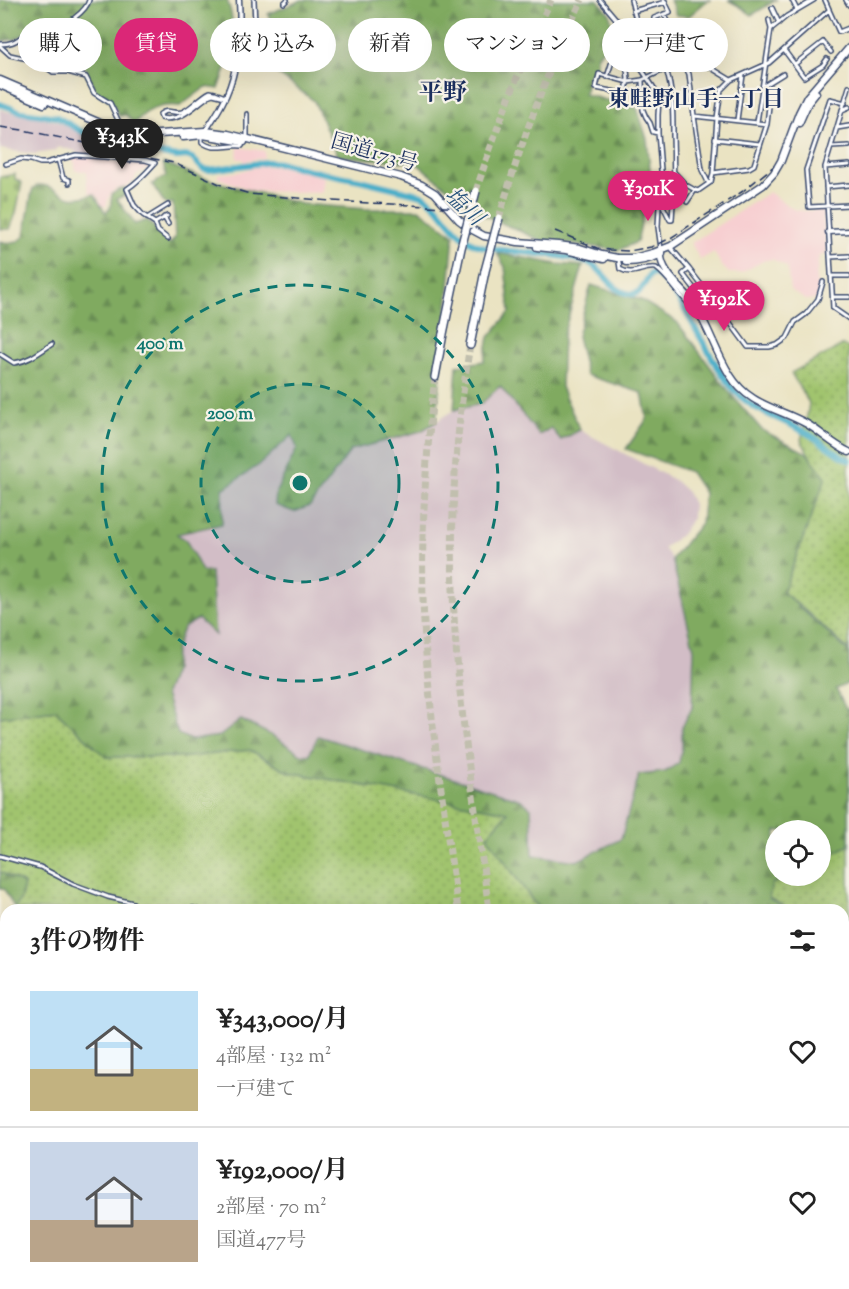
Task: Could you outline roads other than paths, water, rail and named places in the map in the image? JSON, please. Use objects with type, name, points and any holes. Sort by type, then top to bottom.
[{"type":"highway","name":"国道173号","points":[[0,80],[133,138],[156,135],[228,134],[408,183],[433,197],[473,235],[488,241],[566,250],[619,262],[634,262],[652,258],[661,253],[763,185],[781,161],[807,98],[849,48]]},
{"type":"highway","name":"国道173号","points":[[245,140],[422,184],[435,194],[459,220],[484,236],[580,248],[618,258],[633,258],[672,249],[740,207],[769,185],[786,159],[808,103],[849,54]]},
{"type":"highway","name":"国道173号","points":[[0,85],[51,107],[122,133]]},
{"type":"highway","points":[[435,377],[458,258],[476,191]]},
{"type":"highway","points":[[470,345],[485,271],[499,218]]},
{"type":"highway","points":[[661,253],[663,267],[698,311],[730,376],[740,388],[771,410],[809,425],[849,452]]},
{"type":"street","points":[[73,18],[87,7],[89,0]]},
{"type":"street","points":[[239,0],[240,18]]},
{"type":"street","points":[[254,0],[255,18]]},
{"type":"street","points":[[601,0],[616,18]]},
{"type":"street","points":[[631,0],[635,18]]},
{"type":"street","points":[[792,0],[797,10]]},
{"type":"street","points":[[771,29],[814,0]]},
{"type":"street","points":[[825,0],[839,32],[849,28]]},
{"type":"street","points":[[633,12],[665,1],[670,12],[654,18]]},
{"type":"street","points":[[772,8],[779,23]]},
{"type":"street","points":[[674,172],[686,185],[698,191],[711,182],[721,90],[731,80],[765,64],[784,50],[829,10]]},
{"type":"street","points":[[664,14],[666,18]]},
{"type":"street","points":[[757,122],[771,29],[769,20]]},
{"type":"street","points":[[1,46],[18,40]]},
{"type":"street","points":[[795,64],[823,42],[831,52]]},
{"type":"street","points":[[0,54],[1,46]]},
{"type":"street","points":[[1,46],[10,55],[18,57]]},
{"type":"street","points":[[784,50],[804,77],[823,65],[827,59]]},
{"type":"street","points":[[607,77],[615,52],[625,55],[628,82],[625,100]]},
{"type":"street","points":[[68,72],[86,77],[94,93],[110,103],[123,127],[122,133]]},
{"type":"street","points":[[233,72],[225,97],[203,134],[202,142],[210,147],[231,144],[242,146],[245,140],[247,114]]},
{"type":"street","points":[[644,72],[659,100],[658,133],[663,195],[659,205],[658,227],[661,253]]},
{"type":"street","points":[[626,94],[596,88],[599,74],[628,82],[642,80],[660,72]]},
{"type":"street","points":[[661,202],[672,220],[674,172],[672,93],[667,72]]},
{"type":"street","points":[[687,72],[702,170],[708,183]]},
{"type":"street","points":[[718,72],[731,80]]},
{"type":"street","points":[[762,87],[783,74]]},
{"type":"street","points":[[737,120],[743,75]]},
{"type":"street","points":[[642,80],[643,110],[653,132],[658,133]]},
{"type":"street","points":[[849,87],[825,167],[833,308],[849,319]]},
{"type":"street","points":[[210,92],[225,97],[213,94],[182,116],[166,120],[161,118],[162,112],[166,110],[181,112],[210,92]]},
{"type":"street","points":[[845,103],[830,99],[806,170],[809,207],[849,205]]},
{"type":"street","points":[[713,173],[749,168],[754,165],[767,124],[769,106]]},
{"type":"street","points":[[842,110],[849,107]]},
{"type":"street","points":[[694,117],[767,124]]},
{"type":"street","points":[[837,128],[849,126]]},
{"type":"street","points":[[129,160],[133,138]]},
{"type":"street","points":[[715,139],[760,144]]},
{"type":"street","points":[[831,147],[849,146]]},
{"type":"street","points":[[6,164],[21,159],[46,163],[76,155],[145,160],[155,163],[141,179],[127,189],[134,205],[155,223],[158,231],[168,239]]},
{"type":"street","points":[[58,159],[63,178],[69,180],[69,183]]},
{"type":"street","points":[[825,167],[849,165]]},
{"type":"street","points":[[826,187],[849,185]]},
{"type":"street","points":[[687,202],[695,190]]},
{"type":"street","points":[[147,218],[168,205]]},
{"type":"street","points":[[155,223],[166,216],[168,224]]},
{"type":"street","points":[[828,232],[849,231]]},
{"type":"street","points":[[672,249],[748,347],[769,347],[787,338],[795,322],[806,314],[818,299],[823,282]]},
{"type":"street","points":[[830,257],[849,256]]},
{"type":"street","points":[[619,262],[620,269],[632,273],[646,268],[656,268],[667,278],[681,297],[698,311]]},
{"type":"street","points":[[689,269],[683,274],[710,309],[717,305]]},
{"type":"street","points":[[831,276],[849,276]]},
{"type":"street","points":[[832,297],[849,297]]},
{"type":"street","points":[[0,354],[14,363],[21,362],[39,354],[52,344]]},
{"type":"street","points":[[0,856],[40,867],[73,884],[108,897],[133,903]]},
{"type":"waterway","name":"塩川","points":[[0,104],[22,112],[57,117],[99,140],[177,157],[186,156],[192,158],[203,169],[268,162],[282,163],[422,195],[434,204],[456,230],[472,243],[493,249],[559,256],[587,262],[623,292],[631,294],[639,292],[652,273],[659,276],[673,292],[720,371],[743,399],[761,411],[809,434],[849,460]]},
{"type":"tunnel","points":[[476,191],[510,94],[551,0]]},
{"type":"tunnel","points":[[499,218],[536,107],[557,53],[582,0]]},
{"type":"tunnel","points":[[470,345],[455,467],[453,590],[462,710],[488,904]]},
{"type":"tunnel","points":[[435,377],[424,508],[423,607],[431,708],[457,904]]},
{"type":"tunnel","points":[[133,903],[145,904]]},
{"type":"railway","points":[[0,127],[95,145]]},
{"type":"railway","points":[[111,150],[174,163],[226,187],[250,194],[466,208]]},
{"type":"railway","points":[[555,231],[597,248],[629,251],[651,247],[669,239],[743,191],[774,166]]},
{"type":"district","name":"平野","points":[[443,94]]},
{"type":"district","name":"東畦野山手一丁目","points":[[696,101]]}]
